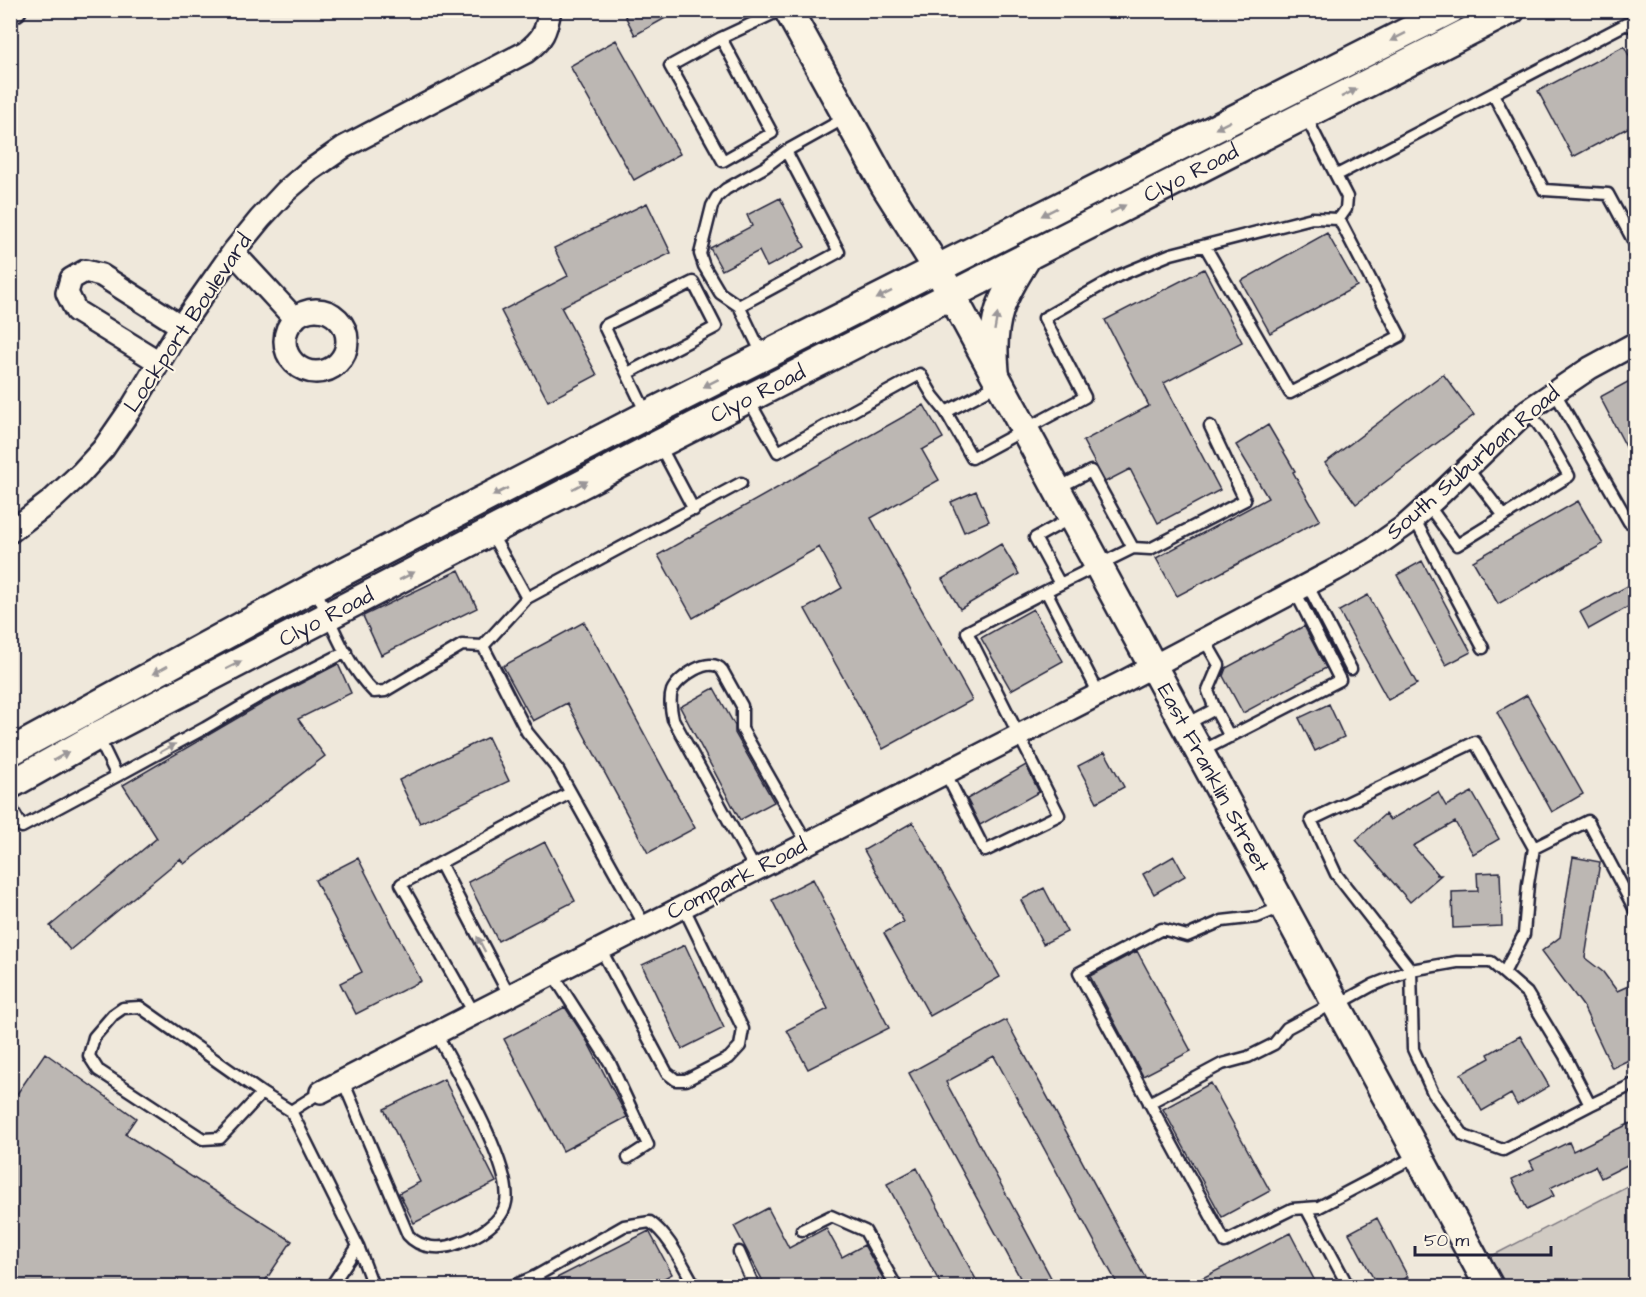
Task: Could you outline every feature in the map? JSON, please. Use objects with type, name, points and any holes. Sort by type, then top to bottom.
[{"type":"street","points":[[10,13],[15,10]]},
{"type":"street","name":"Lockport Boulevard","points":[[10,532],[52,500],[103,449],[132,407],[181,326],[233,252],[286,191],[308,172],[344,147],[525,52],[540,41],[545,33],[550,10]]},
{"type":"street","name":"East Franklin Street","points":[[788,10],[885,186],[937,268],[1418,1155],[1486,1285]]},
{"type":"street","name":"Clyo Road","points":[[10,785],[90,723],[314,587],[763,356],[1450,10]]},
{"type":"street","name":"Clyo Road","points":[[10,752],[90,723],[328,616],[659,444],[1511,10]]},
{"type":"street","points":[[233,252],[295,318]]},
{"type":"street","points":[[998,382],[993,346],[997,316],[1005,292],[1029,255]]},
{"type":"street","points":[[159,362],[76,311],[67,293],[71,279],[85,271],[101,275],[181,326]]},
{"type":"street","name":"South Suburban Road","points":[[1152,666],[1372,549],[1421,512],[1528,410],[1554,390],[1635,343]]},
{"type":"street","name":"Compark Road","points":[[321,1092],[1152,666]]},
{"type":"lane","points":[[721,38],[772,132],[723,161],[670,66],[721,38],[781,10]]},
{"type":"lane","points":[[1337,175],[1626,24],[1635,28]]},
{"type":"lane","points":[[1493,94],[1544,190],[1608,194],[1635,246]]},
{"type":"lane","points":[[1305,115],[1347,197],[1346,209],[1339,219]]},
{"type":"lane","points":[[763,356],[739,306],[720,293],[704,266],[700,254],[712,206],[717,197],[726,189],[765,167],[786,151],[847,117]]},
{"type":"lane","points":[[739,306],[839,252],[786,151]]},
{"type":"lane","points":[[748,399],[778,452],[920,374],[946,412],[972,458],[1085,397],[1044,318],[1118,276],[1171,254],[1312,218],[1339,219]]},
{"type":"lane","points":[[1205,246],[1290,393],[1400,336],[1339,219]]},
{"type":"lane","points":[[628,373],[716,327],[693,282],[604,326],[647,415]]},
{"type":"lane","points":[[946,412],[998,382]]},
{"type":"lane","points":[[1554,390],[1629,522]]},
{"type":"lane","points":[[1421,512],[1456,545],[1569,476],[1547,437],[1528,410]]},
{"type":"lane","points":[[945,772],[984,851],[1059,815],[968,632],[1133,548],[1150,549],[1245,500],[1210,426]]},
{"type":"lane","points":[[659,444],[694,510]]},
{"type":"lane","points":[[1467,468],[1504,516]]},
{"type":"lane","points":[[1056,489],[1091,471],[1133,548]]},
{"type":"lane","points":[[483,646],[527,598],[741,483]]},
{"type":"lane","points":[[1421,512],[1483,648]]},
{"type":"lane","points":[[1060,584],[1035,538],[1071,518]]},
{"type":"lane","points":[[491,533],[527,598]]},
{"type":"lane","points":[[314,587],[346,652],[365,684],[374,692],[386,691],[462,645],[483,646]]},
{"type":"lane","points":[[1301,588],[1351,669]]},
{"type":"lane","points":[[1199,753],[1340,680],[1301,588]]},
{"type":"lane","points":[[1046,591],[1099,694]]},
{"type":"lane","points":[[1204,639],[1219,665],[1208,691],[1230,737]]},
{"type":"lane","points":[[483,646],[528,732],[558,770],[645,926]]},
{"type":"lane","points":[[10,806],[22,827],[205,728],[261,695],[346,652]]},
{"type":"lane","points":[[755,869],[673,719],[670,706],[672,692],[683,678],[701,667],[712,664],[718,665],[722,670],[742,706],[742,729],[807,843]]},
{"type":"lane","points":[[1184,725],[1215,709]]},
{"type":"lane","points":[[90,723],[117,776]]},
{"type":"lane","points":[[1504,973],[1524,934],[1528,884],[1534,848],[1475,742],[1311,820],[1336,874],[1411,970],[1413,1049],[1433,1093],[1464,1136],[1503,1150],[1635,1083]]},
{"type":"lane","points":[[474,1013],[401,884],[570,793]]},
{"type":"lane","points":[[1534,848],[1587,821],[1635,912]]},
{"type":"lane","points":[[440,863],[508,995]]},
{"type":"lane","points":[[600,948],[667,1073],[676,1080],[686,1080],[729,1058],[740,1046],[743,1029],[682,906]]},
{"type":"lane","points":[[1283,906],[1257,917],[1221,921],[1187,936],[1162,928],[1079,973],[1224,1242],[1292,1209],[1319,1207],[1418,1155]]},
{"type":"lane","points":[[1149,1103],[1222,1064],[1248,1057],[1274,1044],[1287,1028],[1373,985],[1411,970],[1457,962],[1491,962],[1527,993],[1565,1056],[1590,1105]]},
{"type":"lane","points":[[552,973],[610,1063],[648,1145],[628,1158]]},
{"type":"lane","points":[[262,1093],[220,1138],[203,1139],[98,1070],[89,1056],[94,1037],[113,1015],[123,1008],[140,1007],[291,1111],[358,1245],[373,1287]]},
{"type":"lane","points":[[343,1081],[408,1235],[416,1244],[435,1247],[456,1245],[474,1237],[500,1216],[506,1204],[507,1191],[504,1174],[495,1150],[436,1033]]},
{"type":"lane","points":[[291,1111],[321,1092]]},
{"type":"lane","points":[[1306,1208],[1347,1287]]},
{"type":"lane","points":[[802,1230],[831,1216],[865,1231],[896,1287]]},
{"type":"lane","points":[[513,1287],[624,1226],[650,1222],[658,1228],[695,1287]]},
{"type":"lane","points":[[331,1287],[358,1245]]},
{"type":"lane","points":[[739,1252],[754,1287]]},
{"type":"shaded area","points":[[1635,1182],[1635,1286],[1490,1286],[1488,1258]]},
{"type":"building","points":[[622,10],[680,10],[635,35]]},
{"type":"building","points":[[616,40],[680,154],[634,180],[570,66]]},
{"type":"building","points":[[1624,46],[1635,67],[1635,124],[1573,157],[1538,91]]},
{"type":"building","points":[[780,198],[805,247],[767,267],[759,251],[722,270],[710,248],[752,226],[747,215]]},
{"type":"building","points":[[647,203],[671,253],[561,307],[597,375],[548,401],[501,311],[568,276],[554,248]]},
{"type":"building","points":[[1327,233],[1357,286],[1270,333],[1241,281]]},
{"type":"building","points":[[1204,269],[1242,342],[1164,383],[1220,490],[1158,523],[1130,469],[1105,482],[1083,441],[1149,406],[1105,320]]},
{"type":"building","points":[[1443,374],[1474,415],[1356,504],[1325,463]]},
{"type":"building","points":[[1635,378],[1635,464],[1600,397]]},
{"type":"building","points":[[924,405],[943,438],[922,450],[939,480],[871,518],[972,700],[883,749],[805,609],[842,588],[819,547],[693,618],[658,555]]},
{"type":"building","points":[[1268,425],[1320,520],[1177,596],[1156,558],[1268,498],[1236,445]]},
{"type":"building","points":[[976,491],[989,521],[964,532],[951,502]]},
{"type":"building","points":[[1578,501],[1603,544],[1498,604],[1473,561]]},
{"type":"building","points":[[1001,544],[1019,574],[960,609],[942,579]]},
{"type":"building","points":[[1422,561],[1471,652],[1446,665],[1397,575]]},
{"type":"building","points":[[459,570],[477,608],[381,655],[363,616]]},
{"type":"building","points":[[1635,582],[1635,603],[1589,629],[1580,612]]},
{"type":"building","points":[[1368,595],[1417,684],[1388,700],[1339,611]]},
{"type":"building","points":[[1033,609],[1063,661],[1011,690],[981,638]]},
{"type":"building","points":[[584,622],[695,828],[648,853],[567,703],[533,721],[503,666]]},
{"type":"building","points":[[1304,626],[1326,668],[1243,713],[1223,676],[1226,668]]},
{"type":"building","points":[[338,664],[351,693],[298,719],[325,756],[184,864],[180,859],[70,950],[50,926],[157,838],[123,785],[265,702]]},
{"type":"building","points":[[714,688],[735,726],[735,733],[774,802],[740,820],[680,707]]},
{"type":"building","points":[[1527,695],[1583,794],[1552,812],[1497,712]]},
{"type":"building","points":[[1329,704],[1344,737],[1315,751],[1299,718]]},
{"type":"building","points":[[488,737],[509,781],[420,823],[399,780]]},
{"type":"building","points":[[1105,752],[1124,787],[1097,802],[1078,766]]},
{"type":"building","points":[[1026,765],[1039,792],[980,825],[967,799]]},
{"type":"building","points":[[1438,792],[1446,806],[1472,792],[1499,839],[1473,854],[1455,822],[1413,846],[1438,874],[1436,875],[1441,875],[1410,902],[1356,840],[1385,814],[1390,820]]},
{"type":"building","points":[[913,822],[1000,977],[930,1016],[884,933],[904,922],[864,850]]},
{"type":"building","points":[[545,842],[575,901],[498,941],[468,882]]},
{"type":"building","points":[[1174,856],[1185,876],[1154,894],[1143,874]]},
{"type":"building","points":[[1573,857],[1600,862],[1585,958],[1603,972],[1617,991],[1635,983],[1635,1057],[1612,1068],[1583,1006],[1542,951],[1560,937]]},
{"type":"building","points":[[358,858],[421,981],[356,1014],[340,983],[362,972],[315,880]]},
{"type":"building","points":[[1500,872],[1502,926],[1453,928],[1452,892],[1478,891],[1477,873]]},
{"type":"building","points":[[813,879],[889,1028],[808,1069],[787,1030],[828,1009],[772,900]]},
{"type":"building","points":[[1044,888],[1067,932],[1043,944],[1021,900]]},
{"type":"building","points":[[685,945],[724,1028],[682,1049],[642,965]]},
{"type":"building","points":[[1137,951],[1191,1051],[1143,1076],[1090,976]]},
{"type":"building","points":[[565,1007],[587,1041],[627,1117],[563,1151],[504,1039]]},
{"type":"building","points":[[1006,1020],[1150,1287],[1119,1287],[994,1056],[946,1082],[1056,1287],[1025,1287],[909,1073]]},
{"type":"building","points":[[1520,1036],[1549,1086],[1517,1105],[1511,1094],[1482,1111],[1461,1074],[1490,1058],[1488,1054]]},
{"type":"building","points":[[45,1053],[136,1118],[125,1134],[292,1241],[261,1287],[10,1287],[10,1104]]},
{"type":"building","points":[[444,1079],[496,1182],[414,1223],[399,1193],[420,1182],[384,1109]]},
{"type":"building","points":[[1211,1083],[1270,1191],[1222,1217],[1163,1109]]},
{"type":"building","points":[[1635,1121],[1635,1161],[1601,1178],[1595,1166],[1550,1188],[1554,1196],[1527,1209],[1512,1179],[1534,1169],[1530,1161],[1569,1142],[1573,1151]]},
{"type":"building","points":[[917,1168],[980,1287],[942,1287],[887,1184]]},
{"type":"building","points":[[768,1208],[789,1248],[826,1228],[842,1257],[864,1245],[888,1287],[766,1287],[734,1226]]},
{"type":"building","points":[[1377,1218],[1408,1277],[1389,1287],[1378,1287],[1349,1233]]},
{"type":"building","points":[[649,1231],[672,1274],[648,1287],[539,1287]]},
{"type":"building","points":[[1290,1233],[1318,1287],[1185,1287]]}]
